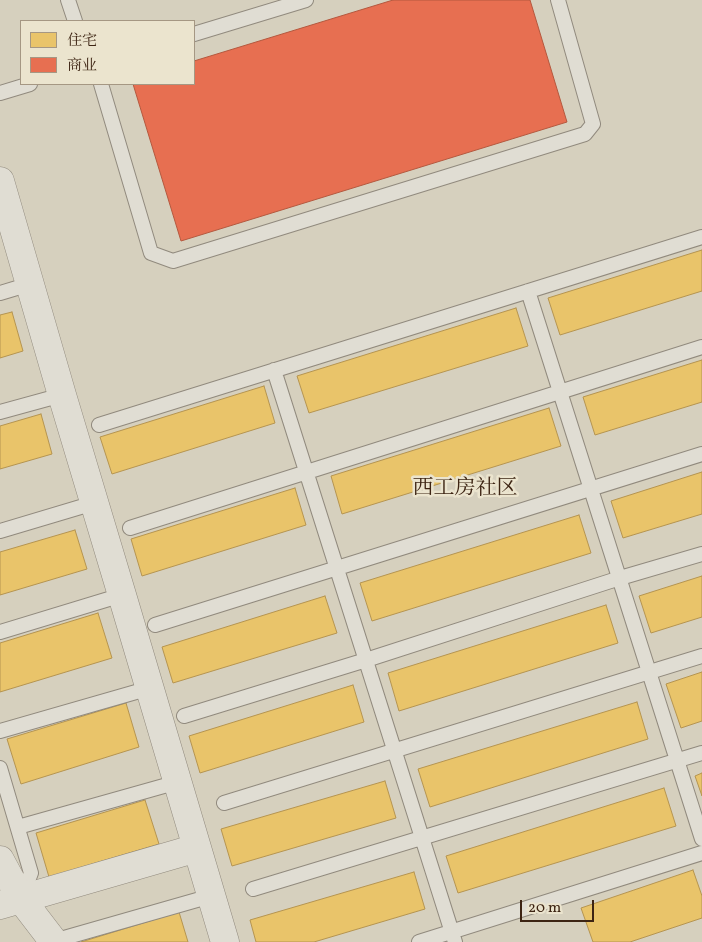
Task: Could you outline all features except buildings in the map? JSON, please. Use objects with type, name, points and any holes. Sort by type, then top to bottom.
[{"type":"street","points":[[0,181],[7,233],[30,284],[225,942]]},
{"type":"street","points":[[11,902],[197,848]]},
{"type":"street","points":[[0,860],[11,902],[52,942]]},
{"type":"lane","points":[[68,0],[75,20]]},
{"type":"lane","points":[[195,34],[306,0]]},
{"type":"lane","points":[[101,85],[151,254],[173,261],[585,134],[593,124],[558,0]]},
{"type":"lane","points":[[0,93],[27,85]]},
{"type":"lane","points":[[99,425],[702,237]]},
{"type":"lane","points":[[0,293],[30,284]]},
{"type":"lane","points":[[528,291],[702,838]]},
{"type":"lane","points":[[130,528],[702,347]]},
{"type":"lane","points":[[274,370],[454,937]]},
{"type":"lane","points":[[0,412],[62,395]]},
{"type":"lane","points":[[155,625],[702,454]]},
{"type":"lane","points":[[0,531],[94,503]]},
{"type":"lane","points":[[184,716],[366,660],[620,578],[702,554]]},
{"type":"lane","points":[[0,632],[122,595]]},
{"type":"lane","points":[[224,803],[702,656]]},
{"type":"lane","points":[[0,732],[150,688]]},
{"type":"lane","points":[[253,889],[702,753]]},
{"type":"lane","points":[[0,768],[31,873],[11,902]]},
{"type":"lane","points":[[18,827],[178,782]]},
{"type":"lane","points":[[419,942],[454,937],[702,853]]},
{"type":"lane","points":[[52,942],[211,896]]},
{"type":"district","name":"西工房社区","points":[[465,490]]}]
